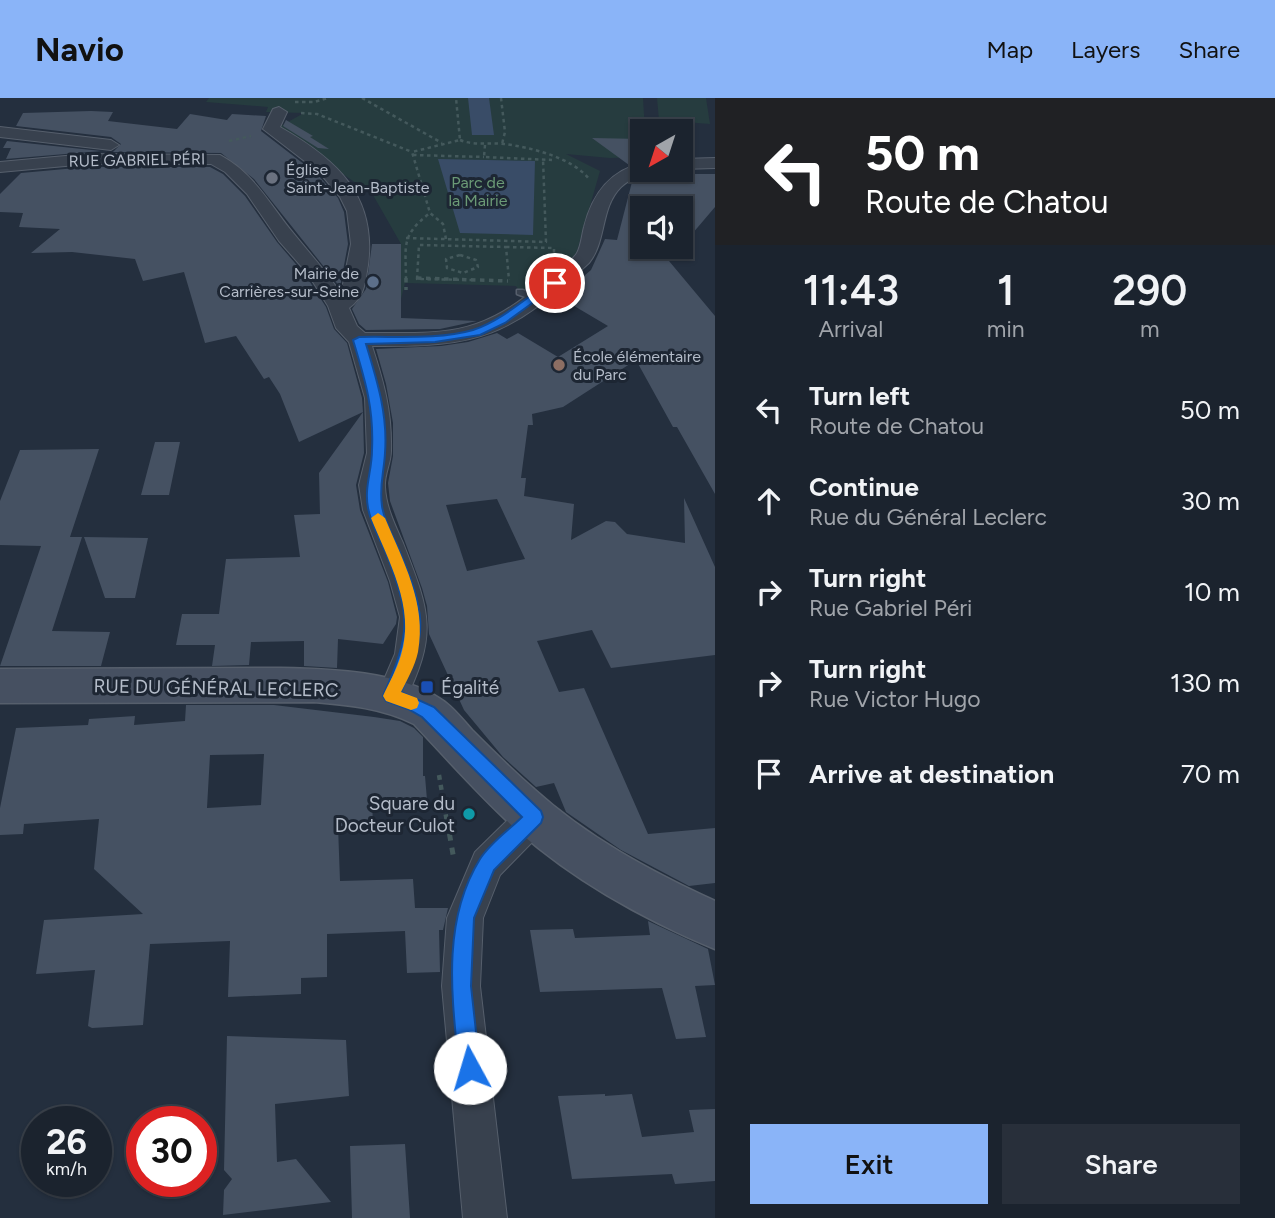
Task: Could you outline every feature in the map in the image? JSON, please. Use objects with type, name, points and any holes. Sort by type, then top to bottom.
[{"type":"street","points":[[284,109],[271,129],[311,154],[330,172],[353,204],[360,224],[352,296],[338,306]]},
{"type":"street","points":[[0,132],[181,152],[202,157]]},
{"type":"street","name":"RUE GABRIEL PÉRI","points":[[0,167],[87,159],[202,157],[223,163],[242,178],[286,237],[316,271],[338,306],[347,328],[359,340],[377,398],[379,453],[372,485],[376,510],[404,581],[414,617],[410,654],[410,704]]},
{"type":"street","points":[[693,164],[715,163]]},
{"type":"street","points":[[359,340],[435,338],[476,333],[489,328],[528,295],[582,260],[587,253],[603,195],[615,180],[630,173]]},
{"type":"street","name":"RUE DU GÉNÉRAL LECLERC","points":[[0,686],[299,685],[410,704]]},
{"type":"street","points":[[410,704],[534,817],[579,852],[639,887],[715,925]]},
{"type":"street","points":[[485,1218],[461,986],[465,918],[487,864],[534,817]]},
{"type":"path","points":[[284,109],[328,98]]},
{"type":"path","points":[[362,98],[443,143]]},
{"type":"path","points":[[456,98],[460,140]]},
{"type":"path","points":[[500,98],[505,132],[502,144]]},
{"type":"path","points":[[284,109],[317,114],[412,153],[560,161],[502,144],[485,145],[460,140],[412,153]]},
{"type":"path","points":[[484,157],[485,145]]},
{"type":"path","points":[[412,153],[430,213],[443,224],[446,239]]},
{"type":"path","points":[[406,238],[546,242],[542,159]]},
{"type":"path","points":[[406,290],[406,238],[417,223],[430,213]]},
{"type":"path","points":[[418,238],[417,279],[509,281],[517,278]]},
{"type":"path","points":[[419,245],[554,248],[552,258]]},
{"type":"path","points":[[460,246],[460,255]]},
{"type":"path","points":[[506,247],[509,281]]},
{"type":"path","points":[[460,255],[472,257],[478,263],[474,270],[463,273],[452,271],[445,265],[446,259],[460,255]]},
{"type":"path","points":[[462,279],[463,273]]},
{"type":"path","points":[[438,767],[455,863]]},
{"type":"green space","name":"Parc de la Mairie","points":[[209,98],[643,98],[644,119],[630,119],[630,157],[566,154],[600,171],[577,251],[568,266],[537,292],[520,292],[516,286],[405,283],[401,299],[382,299],[401,266],[401,244],[373,195],[277,128],[304,113],[266,112],[268,107],[206,102]]},
{"type":"green space","points":[[657,98],[706,98],[710,124],[693,123],[693,119],[659,119]]},
{"type":"water","points":[[468,98],[489,98],[494,135],[472,135]]},
{"type":"water","points":[[438,159],[535,161],[533,235],[460,233]]},
{"type":"building","points":[[113,112],[108,121],[177,129],[190,114],[227,120],[232,114],[266,116],[261,131],[318,175],[338,198],[344,212],[348,244],[340,287],[254,179],[221,153],[113,152],[121,144],[111,137],[16,126],[23,113]]},
{"type":"building","points":[[286,120],[329,149],[318,148],[283,126]]},
{"type":"building","points":[[592,138],[630,139],[629,165]]},
{"type":"building","points":[[7,141],[101,151],[6,159],[11,148],[3,148]]},
{"type":"building","points":[[87,167],[210,167],[223,174],[245,196],[277,242],[306,276],[326,307],[334,329],[347,343],[362,398],[363,412],[299,442],[280,394],[269,377],[264,379],[236,336],[205,343],[184,272],[143,281],[135,259],[72,252],[31,253],[60,229],[19,227],[23,213],[0,212],[0,194],[21,173]]},
{"type":"building","points":[[693,174],[715,174],[715,207],[693,233],[693,196],[630,196],[630,259],[667,259],[715,316],[715,494],[677,427],[673,427],[636,360],[563,407],[532,414],[533,425],[528,425],[521,478],[526,478],[524,496],[574,504],[571,540],[606,521],[615,522],[627,534],[685,543],[684,498],[715,567],[715,655],[611,668],[592,630],[537,641],[559,692],[584,688],[648,834],[715,828],[715,883],[689,886],[621,850],[566,812],[554,783],[536,787],[503,757],[464,710],[429,634],[427,606],[422,588],[390,501],[388,483],[393,456],[393,423],[376,349],[441,346],[468,342],[497,333],[507,339],[518,333],[558,357],[608,326],[559,297],[591,270],[605,239],[617,240],[632,182],[693,182]],"holes":[[[497,499],[525,559],[467,571],[446,505]]]},
{"type":"building","name":"Mairie de Carrières-sur-Seine","points":[[372,244],[401,244],[401,318],[477,321],[440,329],[366,330],[359,324],[352,309],[366,289]]},
{"type":"building","points":[[363,412],[364,453],[356,485],[360,510],[388,582],[397,617],[396,624],[383,644],[338,639],[337,668],[304,666],[304,641],[251,642],[249,665],[212,666],[215,645],[176,645],[182,614],[219,614],[226,559],[300,557],[294,515],[320,514],[319,473]]},
{"type":"building","points":[[155,442],[180,442],[169,495],[141,495]]},
{"type":"building","points":[[99,449],[70,537],[82,537],[52,631],[110,632],[101,666],[0,666],[41,546],[0,545],[0,501],[20,450]]},
{"type":"building","points":[[84,537],[148,538],[135,598],[105,598]]},
{"type":"building","points":[[186,705],[274,705],[400,721],[414,728],[423,737],[423,776],[427,800],[372,801],[373,826],[338,826],[340,881],[413,879],[415,908],[448,908],[443,930],[439,930],[440,972],[407,973],[405,931],[327,934],[327,977],[301,978],[301,994],[228,997],[230,941],[150,944],[143,1025],[88,1026],[95,970],[36,974],[44,920],[143,914],[94,869],[99,819],[24,824],[23,834],[0,835],[0,808],[16,728],[88,725],[89,719],[135,716],[134,725],[185,721]],"holes":[[[264,754],[261,805],[207,808],[210,755]]]},
{"type":"building","points":[[648,921],[708,949],[715,985],[695,986],[706,1037],[676,1039],[662,988],[540,992],[530,930],[573,929],[575,938],[650,935]]},
{"type":"building","points":[[227,1036],[346,1040],[349,1096],[275,1104],[277,1162],[296,1159],[331,1202],[223,1215],[224,1190],[232,1179],[224,1170]]},
{"type":"building","points":[[632,1094],[642,1137],[694,1132],[689,1110],[715,1109],[715,1181],[675,1184],[672,1174],[572,1179],[558,1096]]},
{"type":"building","points":[[405,1144],[410,1218],[352,1218],[350,1146]]},
{"type":"slow traffic","points":[[378,518],[404,581],[414,617],[410,654],[392,696],[411,703]]},
{"type":"place","name":"Église Saint-Jean-Baptiste","points":[[272,178]]},
{"type":"place","name":"Mairie de Carrières-sur-Seine","points":[[373,282]]},
{"type":"place","name":"École élémentaire du Parc","points":[[559,365]]},
{"type":"place","name":"Égalité","points":[[427,687]]},
{"type":"place","name":"Square du Docteur Culot","points":[[469,814]]},
{"type":"route","points":[[470,1068],[461,986],[465,918],[487,864],[534,817],[428,712],[392,696],[410,654],[414,617],[404,581],[387,544],[376,510],[372,485],[379,453],[377,398],[359,340],[435,338],[476,333],[501,321],[555,283]]}]
